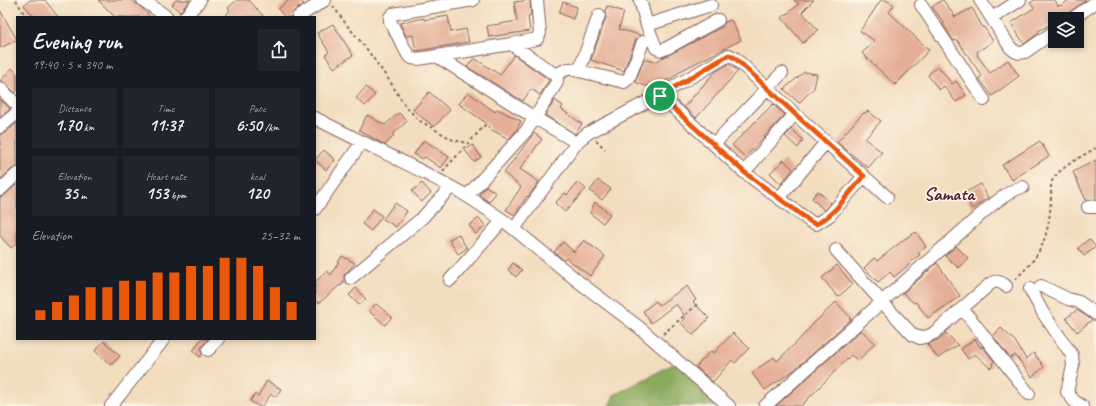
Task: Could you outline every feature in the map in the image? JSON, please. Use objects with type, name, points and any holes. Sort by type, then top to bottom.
[{"type":"street","points":[[143,0],[166,16]]},
{"type":"street","points":[[186,16],[200,0]]},
{"type":"street","points":[[300,16],[325,0]]},
{"type":"street","points":[[473,0],[393,14],[390,16],[390,22],[408,55],[418,60],[534,40],[540,33],[537,0]]},
{"type":"street","points":[[640,0],[656,48],[662,50],[718,20]]},
{"type":"street","points":[[980,0],[1010,47],[1015,52],[1020,54],[1025,52],[1048,36]]},
{"type":"street","points":[[992,18],[1020,0]]},
{"type":"street","points":[[1081,12],[1095,1]]},
{"type":"street","points":[[923,2],[984,100]]},
{"type":"street","points":[[648,24],[711,5]]},
{"type":"street","points":[[579,71],[599,15]]},
{"type":"street","points":[[555,75],[567,69],[622,82],[626,81],[629,78],[643,42]]},
{"type":"street","points":[[467,196],[526,131],[557,82],[558,78],[555,75],[511,44]]},
{"type":"street","points":[[514,229],[578,141],[588,133],[660,96],[729,55],[735,58],[887,197]]},
{"type":"street","points":[[438,57],[569,138]]},
{"type":"street","points":[[714,144],[782,73]]},
{"type":"street","points":[[0,88],[16,104]]},
{"type":"street","points":[[660,96],[744,172],[811,222],[816,224],[830,215],[864,176]]},
{"type":"street","points":[[0,127],[16,114]]},
{"type":"street","points":[[744,172],[795,114]]},
{"type":"street","points":[[316,119],[437,178],[503,220],[579,282],[613,306],[729,406]]},
{"type":"street","points":[[316,208],[362,142]]},
{"type":"street","points":[[779,198],[826,142]]},
{"type":"street","points":[[0,190],[16,175]]},
{"type":"street","points":[[351,278],[422,218],[451,187]]},
{"type":"street","points":[[765,406],[881,301],[1007,193],[1016,188],[1023,187]]},
{"type":"street","points":[[450,280],[503,220]]},
{"type":"street","points":[[836,250],[881,301],[913,334],[920,338],[934,333],[985,287],[994,281],[1001,282],[1006,286]]},
{"type":"street","points":[[1082,406],[1074,401],[1067,392],[1073,366],[1072,356],[1043,313],[1036,287],[1079,302],[1096,314]]},
{"type":"street","points":[[962,308],[1029,394]]},
{"type":"street","points":[[111,406],[163,340]]},
{"type":"street","points":[[208,350],[217,340]]},
{"type":"path","points":[[16,0],[25,16]]},
{"type":"path","points":[[329,0],[366,48],[406,106],[420,121],[453,140],[468,143]]},
{"type":"path","points":[[437,178],[486,124]]},
{"type":"path","points":[[1006,286],[1030,265],[1042,247],[1049,221],[1053,178],[1057,173],[1077,159],[1096,148]]},
{"type":"path","points":[[655,341],[699,303]]},
{"type":"green space","points":[[677,362],[716,406],[609,406],[614,395]]},
{"type":"building","points":[[30,0],[45,0],[57,16],[33,16],[24,5]]},
{"type":"building","points":[[98,0],[132,0],[149,16],[114,16]]},
{"type":"building","points":[[176,0],[190,0],[180,12],[172,5]]},
{"type":"building","points":[[237,0],[249,0],[263,16],[226,16],[230,10],[228,8]]},
{"type":"building","points":[[289,0],[300,0],[304,4],[294,11],[292,16],[284,16],[278,9]]},
{"type":"building","points":[[530,0],[531,15],[528,16],[530,31],[489,37],[487,26],[517,21],[514,2]]},
{"type":"building","points":[[794,0],[814,0],[802,12],[818,30],[803,43],[782,18],[799,4]]},
{"type":"building","points":[[881,0],[886,0],[894,5],[889,12],[929,50],[895,85],[862,53],[875,41],[860,31]]},
{"type":"building","points":[[942,0],[955,17],[972,8],[983,28],[984,27],[993,41],[977,52],[977,55],[990,73],[1008,60],[1019,76],[992,96],[979,78],[982,76],[957,40],[954,41],[943,24],[944,23],[932,7]]},
{"type":"building","points":[[1035,0],[1055,0],[1058,6],[1061,6],[1069,0],[1086,0],[1069,12],[1048,12],[1048,26],[1038,31],[1039,33],[1024,44],[1011,23],[1034,8],[1030,3]]},
{"type":"building","points":[[563,2],[577,7],[573,19],[559,13]]},
{"type":"building","points":[[607,6],[624,12],[619,29],[640,35],[636,39],[624,71],[591,60],[606,18],[605,11]]},
{"type":"building","points":[[0,10],[16,40],[0,48]]},
{"type":"building","points":[[448,16],[451,32],[466,29],[469,42],[416,51],[413,35],[406,36],[400,23],[424,18],[424,20]]},
{"type":"building","points":[[731,20],[741,40],[682,70],[672,78],[656,85],[646,86],[635,82],[644,59],[655,62],[722,27],[725,22]]},
{"type":"building","points":[[333,24],[353,55],[334,68],[325,55],[329,52],[317,33]]},
{"type":"building","points":[[514,55],[549,80],[540,95],[531,89],[523,101],[467,67],[474,58],[500,75]]},
{"type":"building","points":[[729,64],[738,71],[696,118],[684,107],[715,72]]},
{"type":"building","points":[[938,66],[952,84],[956,81],[966,95],[956,102],[944,86],[939,90],[928,75]]},
{"type":"building","points":[[12,68],[16,73],[16,92],[15,93],[5,83],[0,81]]},
{"type":"building","points":[[804,72],[817,74],[814,88],[799,103],[784,89]]},
{"type":"building","points":[[366,87],[375,95],[365,106],[356,98]]},
{"type":"building","points":[[429,92],[450,110],[434,127],[413,110]]},
{"type":"building","points":[[468,92],[495,112],[497,109],[521,121],[516,131],[509,139],[488,128],[489,125],[459,104]]},
{"type":"building","points":[[0,99],[10,109],[0,117]]},
{"type":"building","points":[[555,100],[563,106],[561,109],[582,124],[575,134],[545,115]]},
{"type":"building","points":[[773,104],[785,115],[745,157],[732,145]]},
{"type":"building","points":[[868,111],[881,121],[865,139],[882,152],[868,168],[837,142],[861,115]]},
{"type":"building","points":[[399,113],[407,121],[392,135],[394,136],[385,145],[359,130],[367,115],[385,125]]},
{"type":"building","points":[[16,124],[16,167],[12,169],[0,180],[0,134],[5,133]]},
{"type":"building","points":[[792,129],[803,140],[798,148],[785,136]]},
{"type":"building","points":[[534,133],[542,139],[520,169],[539,182],[528,197],[527,196],[515,215],[506,210],[521,187],[504,173]]},
{"type":"building","points":[[424,140],[449,157],[441,168],[425,157],[423,159],[414,154]]},
{"type":"building","points":[[1040,141],[1049,156],[1012,180],[1002,165]]},
{"type":"building","points":[[473,145],[481,157],[474,162],[465,150]]},
{"type":"building","points":[[324,150],[335,160],[326,170],[316,161]]},
{"type":"building","points":[[784,160],[793,169],[781,184],[770,173]]},
{"type":"building","points":[[1096,160],[1096,200],[1086,200],[1073,172]]},
{"type":"building","points":[[598,180],[611,189],[602,200],[590,191]]},
{"type":"building","points":[[578,182],[586,189],[565,212],[555,203],[565,193],[567,195]]},
{"type":"building","points":[[422,183],[431,193],[422,202],[412,191]]},
{"type":"building","points":[[981,184],[988,198],[972,209],[964,193]]},
{"type":"building","points":[[16,185],[16,244],[11,248],[0,236],[0,197],[5,195]]},
{"type":"building","points":[[486,186],[496,193],[489,202],[479,195]]},
{"type":"building","points":[[818,191],[831,203],[824,210],[812,198]]},
{"type":"building","points":[[595,202],[610,214],[603,223],[590,213]]},
{"type":"building","points":[[395,203],[407,211],[396,227],[383,219]]},
{"type":"building","points":[[373,209],[382,216],[371,231],[362,224]]},
{"type":"building","points":[[479,218],[485,226],[476,234],[469,225]]},
{"type":"building","points":[[916,232],[926,247],[918,253],[920,255],[894,277],[890,272],[878,282],[864,268],[874,258],[877,261]]},
{"type":"building","points":[[458,234],[467,248],[458,254],[449,240]]},
{"type":"building","points":[[1089,239],[1096,247],[1084,256],[1078,248]]},
{"type":"building","points":[[584,240],[605,256],[590,276],[566,258],[564,260],[554,252],[563,242],[574,252]]},
{"type":"building","points":[[956,246],[968,258],[959,268],[945,256]]},
{"type":"building","points":[[342,256],[355,263],[344,275],[344,281],[341,286],[340,285],[319,303],[316,300],[316,281],[327,271],[331,275]]},
{"type":"building","points":[[513,263],[522,270],[516,277],[508,270]]},
{"type":"building","points":[[937,263],[960,296],[928,318],[916,302],[914,303],[903,293]]},
{"type":"building","points":[[837,265],[853,284],[838,297],[822,278]]},
{"type":"building","points":[[687,286],[696,300],[693,302],[709,318],[693,335],[681,323],[686,318],[676,304],[651,323],[643,311],[656,301],[659,305]]},
{"type":"building","points":[[356,288],[366,299],[359,305],[349,295]]},
{"type":"building","points":[[836,302],[851,319],[793,371],[765,390],[752,373],[774,357],[777,361]]},
{"type":"building","points":[[376,304],[392,317],[385,325],[369,311]]},
{"type":"building","points":[[1077,310],[1092,320],[1077,332],[1066,318]]},
{"type":"building","points":[[1001,328],[1015,341],[1026,359],[1034,353],[1044,367],[1032,377],[1015,355],[1010,358],[993,336]]},
{"type":"building","points":[[861,330],[875,343],[858,361],[851,355],[801,406],[776,406]]},
{"type":"building","points":[[733,333],[749,348],[735,363],[732,360],[713,382],[696,367],[711,351],[714,353]]},
{"type":"building","points":[[946,333],[958,345],[938,358],[927,344],[938,340]]},
{"type":"building","points":[[975,339],[981,348],[982,346],[994,361],[992,364],[993,366],[990,368],[975,354],[968,359],[961,349]]},
{"type":"building","points":[[200,340],[207,340],[201,348],[202,354],[200,357],[193,351]]},
{"type":"building","points":[[104,341],[120,356],[111,365],[95,351]]},
{"type":"building","points":[[267,381],[281,389],[276,397],[271,394],[262,406],[258,406],[250,401],[255,394],[258,396]]},
{"type":"district","name":"Samata","points":[[949,193]]},
{"type":"route","points":[[729,55],[732,55],[864,176],[830,215],[816,224],[811,222],[744,172],[660,96],[729,55]]}]
